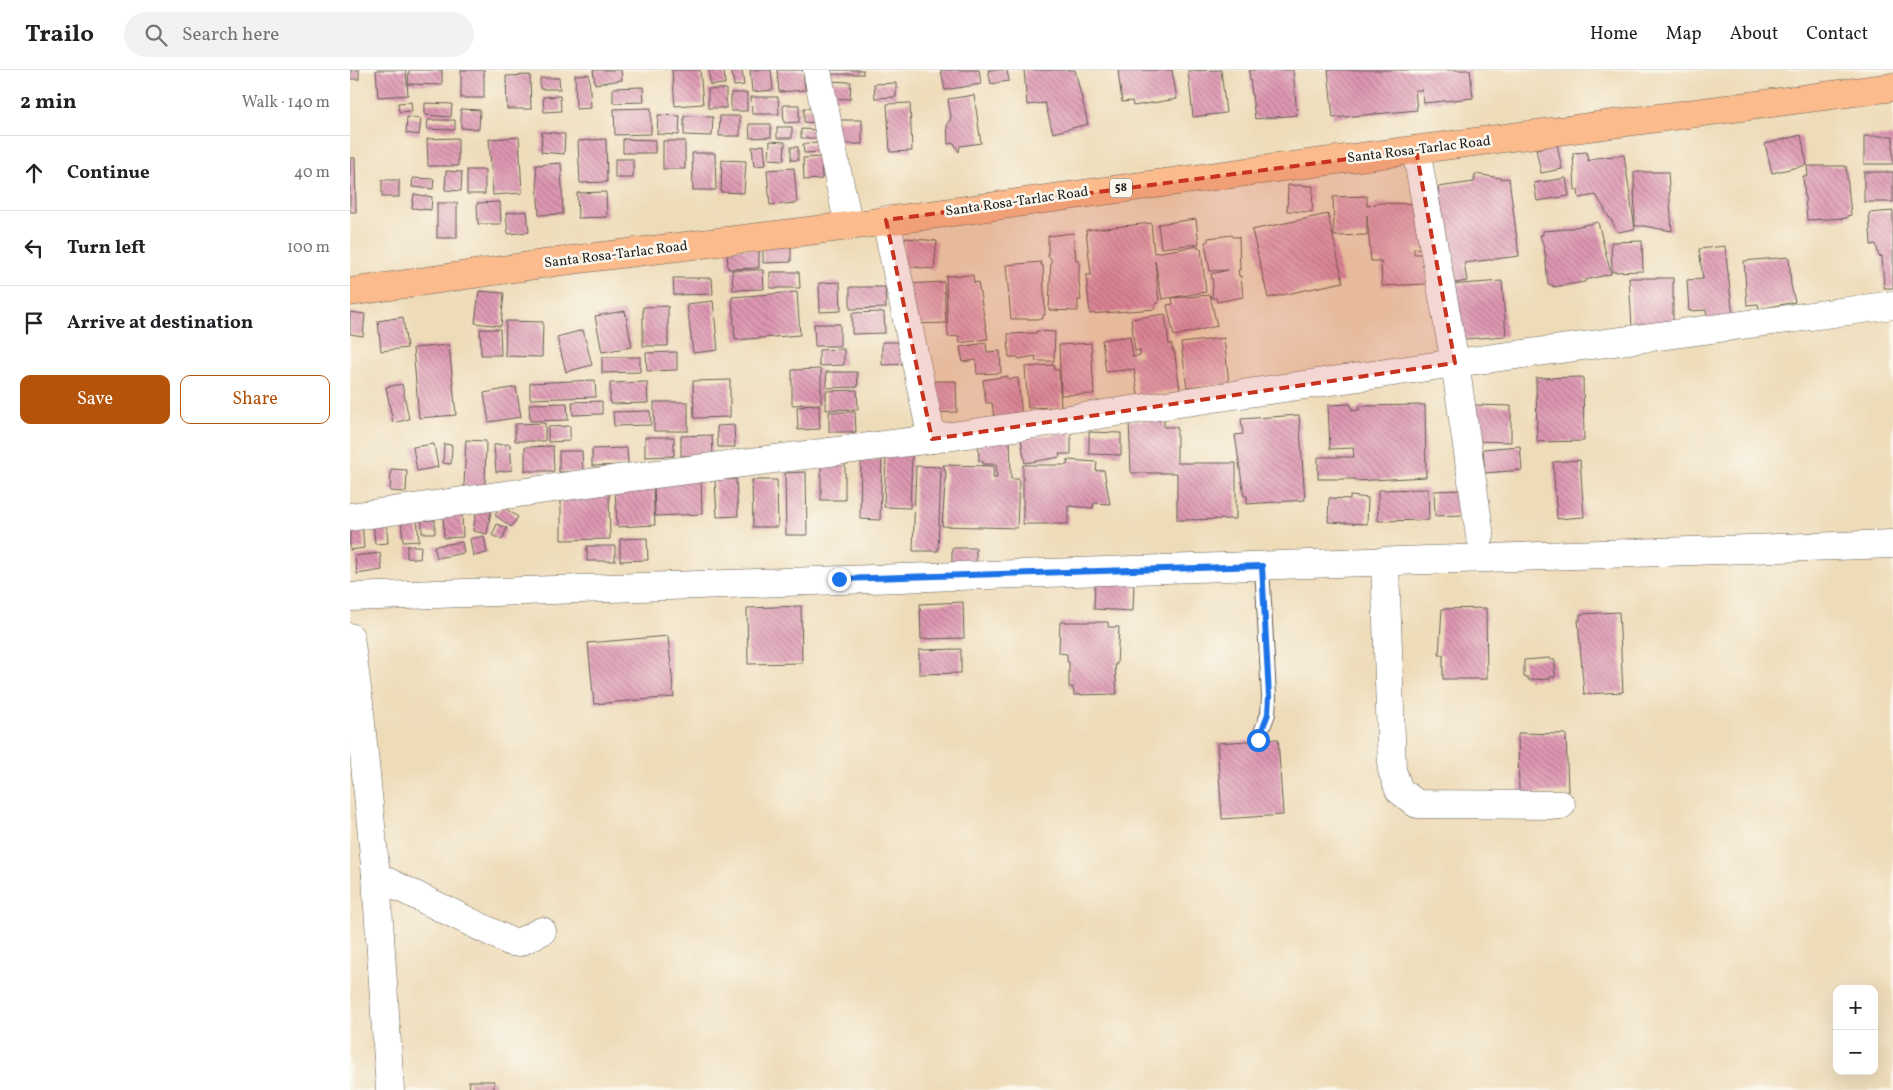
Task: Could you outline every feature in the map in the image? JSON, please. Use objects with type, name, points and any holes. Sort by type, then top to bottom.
[{"type":"highway","name":"Santa Rosa-Tarlac Road","points":[[350,292],[563,261],[850,226],[1893,87]]},
{"type":"street","points":[[817,70],[850,226]]},
{"type":"street","points":[[1416,150],[1455,363],[1480,536]]},
{"type":"street","points":[[886,220],[932,439]]},
{"type":"street","points":[[350,517],[617,479],[932,439],[1455,363],[1893,305]]},
{"type":"street","points":[[350,597],[1893,544]]},
{"type":"street","points":[[1385,561],[1392,770],[1399,790],[1417,804],[1561,805]]},
{"type":"street","points":[[350,637],[355,704],[376,876],[390,1090]]},
{"type":"street","points":[[376,876],[511,942],[520,942],[542,931]]},
{"type":"lane","points":[[1258,740],[1268,714],[1269,697],[1262,566]]},
{"type":"highlighted area","points":[[1416,150],[1455,363],[932,439],[886,220]]},
{"type":"building","points":[[350,70],[359,70],[359,79],[350,79]]},
{"type":"building","points":[[376,70],[406,70],[408,95],[378,97]]},
{"type":"building","points":[[409,70],[442,70],[442,85],[408,84]]},
{"type":"building","points":[[461,70],[484,70],[484,98],[461,98]]},
{"type":"building","points":[[593,70],[621,70],[622,80],[595,84]]},
{"type":"building","points":[[672,70],[700,70],[703,104],[675,106]]},
{"type":"building","points":[[709,70],[724,70],[725,84],[710,85]]},
{"type":"building","points":[[742,70],[744,85],[734,86],[732,72]]},
{"type":"building","points":[[750,70],[771,70],[773,90],[752,92]]},
{"type":"building","points":[[777,70],[803,70],[805,90],[779,92]]},
{"type":"building","points":[[827,70],[863,70],[863,74],[827,74]]},
{"type":"building","points":[[941,70],[979,70],[981,84],[945,90]]},
{"type":"building","points":[[988,70],[1007,70],[1009,81],[991,84]]},
{"type":"building","points":[[1024,70],[1075,70],[1088,124],[1053,133],[1045,103],[1027,105]]},
{"type":"building","points":[[1172,70],[1177,99],[1133,106],[1132,101],[1122,102],[1118,71]]},
{"type":"building","points":[[1221,70],[1226,113],[1193,117],[1188,71]]},
{"type":"building","points":[[1293,70],[1297,115],[1255,119],[1249,71]]},
{"type":"building","points":[[1328,70],[1470,70],[1473,98],[1424,103],[1422,90],[1415,90],[1417,110],[1333,118]]},
{"type":"building","points":[[589,74],[591,108],[576,109],[575,75]]},
{"type":"building","points":[[530,75],[531,109],[507,109],[506,76]]},
{"type":"building","points":[[540,78],[559,78],[560,89],[540,89]]},
{"type":"building","points":[[826,81],[851,82],[850,99],[825,98]]},
{"type":"building","points":[[896,83],[896,97],[875,98],[874,84]]},
{"type":"building","points":[[643,87],[644,102],[613,103],[613,88]]},
{"type":"building","points":[[708,89],[726,89],[726,108],[708,108]]},
{"type":"building","points":[[731,93],[747,93],[747,111],[731,111]]},
{"type":"building","points":[[974,95],[981,143],[960,146],[959,152],[954,143],[948,144],[947,124],[951,118],[948,99]]},
{"type":"building","points":[[560,96],[561,111],[544,112],[543,97]]},
{"type":"building","points":[[751,97],[778,97],[779,114],[752,114]]},
{"type":"building","points":[[411,102],[412,111],[399,112],[398,103]]},
{"type":"building","points":[[425,103],[452,104],[451,117],[425,115]]},
{"type":"building","points":[[910,103],[912,151],[890,152],[887,104]]},
{"type":"building","points":[[783,105],[799,105],[799,122],[784,123]]},
{"type":"building","points":[[651,108],[651,134],[615,135],[614,109]]},
{"type":"building","points":[[804,108],[819,109],[819,123],[804,122]]},
{"type":"building","points":[[461,109],[480,110],[479,129],[461,128]]},
{"type":"building","points":[[658,115],[680,116],[679,135],[657,134]]},
{"type":"building","points":[[684,116],[713,117],[712,136],[684,135]]},
{"type":"building","points":[[720,116],[740,116],[740,136],[719,136]]},
{"type":"building","points":[[407,117],[421,119],[419,135],[406,133]]},
{"type":"building","points":[[428,120],[455,120],[455,130],[427,129]]},
{"type":"building","points":[[836,120],[862,120],[862,144],[836,144]]},
{"type":"building","points":[[749,124],[771,124],[771,137],[750,138]]},
{"type":"building","points":[[777,127],[792,127],[792,138],[777,138]]},
{"type":"building","points":[[801,129],[819,130],[819,138],[801,138]]},
{"type":"building","points":[[542,132],[565,134],[564,154],[541,152]]},
{"type":"building","points":[[1801,135],[1807,165],[1772,173],[1765,144]]},
{"type":"building","points":[[1864,136],[1893,136],[1893,164],[1864,164]]},
{"type":"building","points":[[519,137],[522,193],[493,195],[489,139]]},
{"type":"building","points":[[458,138],[458,166],[428,166],[427,139]]},
{"type":"building","points":[[606,139],[607,182],[580,183],[578,141]]},
{"type":"building","points":[[623,139],[655,140],[655,153],[623,153]]},
{"type":"building","points":[[663,141],[685,141],[685,169],[663,169]]},
{"type":"building","points":[[770,141],[785,142],[784,160],[769,159]]},
{"type":"building","points":[[819,143],[820,152],[804,153],[803,144]]},
{"type":"building","points":[[1557,144],[1562,169],[1541,173],[1536,149]]},
{"type":"building","points":[[764,145],[766,165],[754,166],[752,147]]},
{"type":"building","points":[[791,147],[798,147],[798,160],[791,160]]},
{"type":"building","points":[[1587,152],[1588,161],[1596,158],[1624,155],[1635,229],[1618,232],[1596,195],[1579,198],[1578,190],[1575,190],[1573,153]]},
{"type":"building","points":[[692,153],[715,153],[716,190],[693,190]]},
{"type":"building","points":[[821,157],[822,179],[804,180],[803,158]]},
{"type":"building","points":[[350,158],[355,158],[356,212],[350,212]]},
{"type":"building","points":[[615,159],[633,159],[633,178],[615,178]]},
{"type":"building","points":[[722,160],[746,161],[744,193],[721,192]]},
{"type":"building","points":[[561,163],[563,214],[539,215],[536,165]]},
{"type":"building","points":[[1807,166],[1846,166],[1851,215],[1847,216],[1847,218],[1807,220],[1803,176],[1808,176]]},
{"type":"building","points":[[794,168],[797,203],[770,205],[767,170]]},
{"type":"building","points":[[467,170],[485,170],[485,194],[467,194]]},
{"type":"building","points":[[446,171],[462,172],[461,191],[445,190]]},
{"type":"building","points":[[1634,172],[1668,172],[1672,231],[1635,226]]},
{"type":"building","points":[[1864,172],[1893,172],[1893,202],[1864,202]]},
{"type":"building","points":[[1475,174],[1501,179],[1509,178],[1519,256],[1464,263],[1467,281],[1449,284],[1438,187],[1474,182]]},
{"type":"building","points":[[413,178],[434,179],[433,189],[412,187]]},
{"type":"building","points":[[1566,178],[1569,196],[1537,201],[1534,183]]},
{"type":"building","points":[[382,180],[399,180],[399,197],[382,197]]},
{"type":"building","points":[[1288,185],[1313,186],[1312,212],[1287,211]]},
{"type":"building","points":[[606,192],[607,217],[578,218],[577,193]]},
{"type":"building","points":[[414,194],[432,197],[431,210],[412,208]]},
{"type":"building","points":[[1367,196],[1367,206],[1375,205],[1375,203],[1426,204],[1425,249],[1414,248],[1414,254],[1426,254],[1427,284],[1382,286],[1381,261],[1371,261],[1367,215],[1367,235],[1334,236],[1333,197]]},
{"type":"building","points":[[500,202],[501,224],[478,224],[477,203]]},
{"type":"building","points":[[437,203],[457,203],[457,238],[437,238]]},
{"type":"building","points":[[527,211],[529,232],[508,234],[506,213]]},
{"type":"building","points":[[1893,211],[1893,288],[1884,288],[1882,256],[1879,257],[1876,244],[1871,245],[1869,213]]},
{"type":"building","points":[[1328,214],[1343,282],[1268,298],[1252,230]]},
{"type":"building","points":[[1196,219],[1199,244],[1161,248],[1158,224]]},
{"type":"building","points":[[1598,222],[1611,274],[1585,280],[1585,282],[1553,287],[1553,285],[1548,285],[1545,252],[1540,235],[1543,235],[1543,231],[1566,229]]},
{"type":"building","points":[[1151,223],[1154,253],[1198,246],[1199,249],[1201,248],[1206,292],[1162,299],[1155,261],[1159,303],[1155,304],[1155,309],[1090,314],[1086,275],[1091,275],[1086,230]]},
{"type":"building","points":[[1073,233],[1076,260],[1079,260],[1081,300],[1078,300],[1078,311],[1049,310],[1051,259],[1048,257],[1048,236]]},
{"type":"building","points":[[1232,235],[1233,237],[1239,237],[1240,270],[1238,270],[1239,276],[1241,276],[1243,297],[1217,302],[1216,298],[1212,298],[1213,283],[1211,274],[1228,270],[1210,271],[1205,242],[1208,241],[1208,238]]},
{"type":"building","points":[[905,238],[937,241],[934,269],[902,266]]},
{"type":"building","points":[[1642,241],[1643,271],[1612,272],[1611,242]]},
{"type":"building","points":[[791,242],[791,262],[763,263],[763,243]]},
{"type":"building","points":[[1725,246],[1733,317],[1707,320],[1706,310],[1689,311],[1687,280],[1703,279],[1699,249]]},
{"type":"building","points":[[759,248],[759,268],[728,269],[727,249]]},
{"type":"building","points":[[1789,257],[1791,285],[1795,302],[1759,309],[1758,304],[1747,305],[1744,261]]},
{"type":"building","points":[[1041,262],[1041,265],[1043,265],[1045,315],[1043,315],[1043,319],[1011,319],[1006,265]]},
{"type":"building","points":[[732,270],[763,270],[764,289],[733,290]]},
{"type":"building","points":[[770,272],[799,272],[800,288],[770,288]]},
{"type":"building","points":[[973,275],[974,283],[978,282],[988,339],[960,343],[959,336],[948,337],[946,276]]},
{"type":"building","points":[[673,278],[712,278],[713,294],[674,295]]},
{"type":"building","points":[[1629,278],[1673,278],[1673,327],[1632,327]]},
{"type":"building","points":[[1502,281],[1506,336],[1452,340],[1448,285]]},
{"type":"building","points":[[840,282],[841,311],[820,312],[819,283]]},
{"type":"building","points":[[944,282],[946,323],[916,324],[905,284]]},
{"type":"building","points":[[850,287],[885,287],[886,308],[850,309]]},
{"type":"building","points":[[479,291],[504,293],[501,326],[475,323]]},
{"type":"building","points":[[797,292],[800,335],[735,340],[732,297]]},
{"type":"building","points":[[1210,295],[1217,326],[1174,336],[1167,305],[1173,304],[1172,298]]},
{"type":"building","points":[[713,301],[718,350],[693,353],[687,304]]},
{"type":"building","points":[[668,306],[668,346],[643,346],[643,307]]},
{"type":"building","points":[[625,311],[632,347],[602,352],[595,316]]},
{"type":"building","points":[[350,312],[365,314],[363,336],[350,334]]},
{"type":"building","points":[[884,312],[885,333],[852,334],[852,313]]},
{"type":"building","points":[[1165,314],[1169,344],[1172,344],[1172,350],[1174,350],[1180,389],[1138,396],[1134,369],[1106,372],[1102,340],[1130,336],[1133,357],[1140,355],[1140,350],[1135,351],[1131,319]]},
{"type":"building","points":[[403,317],[407,348],[381,351],[378,321]]},
{"type":"building","points":[[506,321],[543,322],[542,357],[505,356]]},
{"type":"building","points":[[814,324],[840,324],[840,346],[815,346]]},
{"type":"building","points":[[480,329],[500,329],[501,355],[481,355]]},
{"type":"building","points":[[583,330],[592,365],[566,372],[557,337]]},
{"type":"building","points":[[1036,331],[1055,332],[1054,361],[1035,361],[1036,356],[1019,359],[1018,357],[1009,357],[1008,334],[1036,333]]},
{"type":"building","points":[[1224,338],[1229,383],[1187,387],[1181,343]]},
{"type":"building","points":[[882,342],[908,342],[909,364],[882,365]]},
{"type":"building","points":[[986,343],[987,352],[1000,351],[1001,373],[977,374],[976,360],[963,362],[960,347]]},
{"type":"building","points":[[1091,343],[1094,394],[1061,395],[1059,345]]},
{"type":"building","points":[[449,345],[456,415],[419,418],[413,348]]},
{"type":"building","points":[[844,349],[844,365],[819,366],[819,350]]},
{"type":"building","points":[[677,352],[677,370],[647,371],[646,353]]},
{"type":"building","points":[[602,357],[640,357],[640,372],[602,373]]},
{"type":"building","points":[[1054,365],[1054,370],[1059,370],[1061,407],[1028,408],[1025,367]]},
{"type":"building","points":[[821,369],[821,404],[792,405],[792,370]]},
{"type":"building","points":[[826,372],[857,372],[858,387],[827,388]]},
{"type":"building","points":[[1008,376],[1008,379],[1018,378],[1022,416],[994,418],[992,403],[986,403],[983,380]]},
{"type":"building","points":[[1583,377],[1584,441],[1537,442],[1536,378]]},
{"type":"building","points":[[595,380],[596,397],[530,399],[530,383]]},
{"type":"building","points":[[730,380],[730,417],[694,418],[693,381]]},
{"type":"building","points":[[928,381],[956,381],[957,412],[929,413]]},
{"type":"building","points":[[647,382],[648,403],[610,404],[610,383]]},
{"type":"building","points":[[402,384],[409,419],[393,423],[386,387]]},
{"type":"building","points":[[516,387],[521,417],[489,422],[484,393]]},
{"type":"building","points":[[857,390],[858,409],[826,410],[826,391]]},
{"type":"building","points":[[602,401],[602,414],[573,415],[572,402]]},
{"type":"building","points":[[654,402],[688,402],[688,431],[654,431]]},
{"type":"building","points":[[567,403],[568,420],[530,421],[529,404]]},
{"type":"building","points":[[1351,404],[1352,411],[1359,410],[1359,406],[1425,405],[1426,477],[1355,481],[1355,479],[1318,479],[1318,457],[1354,457],[1353,448],[1330,449],[1328,405]]},
{"type":"building","points":[[1475,405],[1511,406],[1511,442],[1474,441]]},
{"type":"building","points":[[819,406],[820,429],[798,430],[797,407]]},
{"type":"building","points":[[650,411],[651,425],[614,426],[613,412]]},
{"type":"building","points":[[829,412],[855,412],[856,432],[829,432]]},
{"type":"building","points":[[1299,415],[1305,500],[1247,504],[1247,496],[1244,496],[1235,435],[1243,434],[1241,419]]},
{"type":"building","points":[[1164,420],[1164,427],[1177,427],[1177,463],[1236,463],[1236,519],[1177,520],[1177,473],[1132,473],[1129,421]]},
{"type":"building","points":[[545,423],[545,441],[515,441],[515,424]]},
{"type":"building","points":[[734,425],[735,447],[718,447],[717,426]]},
{"type":"building","points":[[570,426],[570,441],[548,442],[548,427]]},
{"type":"building","points":[[1071,432],[1071,454],[1059,454],[1060,457],[1025,463],[1021,439]]},
{"type":"building","points":[[1089,432],[1121,433],[1121,455],[1089,454]]},
{"type":"building","points":[[712,435],[713,455],[681,456],[681,436]]},
{"type":"building","points":[[1010,436],[1011,479],[1019,479],[1017,528],[942,526],[946,473],[943,465],[994,466],[993,478],[997,478],[996,464],[983,464],[983,461],[979,461],[978,437]]},
{"type":"building","points":[[645,437],[674,437],[674,456],[645,457]]},
{"type":"building","points":[[466,440],[486,441],[485,487],[464,486]]},
{"type":"building","points":[[434,444],[438,467],[417,471],[413,447]]},
{"type":"building","points":[[444,444],[452,445],[451,464],[443,463]]},
{"type":"building","points":[[510,444],[512,470],[496,472],[494,445]]},
{"type":"building","points":[[553,446],[554,471],[525,471],[525,447]]},
{"type":"building","points":[[1520,446],[1522,470],[1485,473],[1483,449]]},
{"type":"building","points":[[627,448],[628,465],[592,466],[592,449]]},
{"type":"building","points":[[559,451],[582,451],[583,472],[559,472]]},
{"type":"building","points":[[886,453],[912,454],[910,508],[884,507]]},
{"type":"building","points":[[821,456],[845,456],[845,500],[821,500]]},
{"type":"building","points":[[861,459],[882,460],[880,520],[860,519]]},
{"type":"building","points":[[1068,460],[1097,462],[1096,471],[1104,470],[1110,504],[1094,503],[1093,508],[1068,506],[1068,524],[1023,524],[1023,465],[1067,465]]},
{"type":"building","points":[[1580,460],[1584,517],[1557,519],[1553,462]]},
{"type":"building","points":[[916,466],[941,467],[938,551],[913,551]]},
{"type":"building","points":[[391,469],[407,470],[406,492],[390,491]]},
{"type":"building","points":[[806,472],[807,535],[786,535],[785,473]]},
{"type":"building","points":[[701,479],[702,514],[655,516],[654,480]]},
{"type":"building","points":[[736,479],[738,516],[717,517],[715,480]]},
{"type":"building","points":[[752,480],[777,480],[778,527],[753,527]]},
{"type":"building","points":[[653,487],[655,525],[617,527],[615,489]]},
{"type":"building","points":[[1428,489],[1429,520],[1378,521],[1378,490]]},
{"type":"building","points":[[1463,490],[1464,515],[1435,516],[1434,491]]},
{"type":"building","points":[[609,493],[610,539],[561,540],[561,494]]},
{"type":"building","points":[[1350,496],[1368,498],[1367,524],[1328,522],[1329,498],[1350,499]]},
{"type":"building","points":[[502,506],[518,517],[511,527],[495,515]]},
{"type":"building","points":[[477,508],[491,511],[487,534],[473,531]]},
{"type":"building","points":[[462,513],[463,537],[444,538],[443,514]]},
{"type":"building","points":[[417,518],[419,541],[403,542],[401,519]]},
{"type":"building","points":[[386,519],[388,543],[375,544],[373,520]]},
{"type":"building","points":[[422,520],[435,520],[435,533],[422,533]]},
{"type":"building","points":[[362,522],[364,548],[350,550],[350,523]]},
{"type":"building","points":[[497,524],[507,528],[502,540],[492,535]]},
{"type":"building","points":[[484,536],[487,553],[473,556],[470,539]]},
{"type":"building","points":[[647,538],[648,560],[620,561],[620,539]]},
{"type":"building","points":[[462,542],[464,553],[437,558],[434,546]]},
{"type":"building","points":[[407,546],[421,546],[420,559],[407,558]]},
{"type":"building","points":[[587,546],[615,546],[615,561],[587,561]]},
{"type":"building","points":[[952,548],[976,548],[976,570],[952,570]]},
{"type":"building","points":[[380,553],[382,570],[357,574],[355,556]]},
{"type":"building","points":[[1095,578],[1134,580],[1133,611],[1094,609]]},
{"type":"building","points":[[963,602],[964,638],[921,639],[920,604]]},
{"type":"building","points":[[801,606],[802,663],[748,664],[747,608]]},
{"type":"building","points":[[1486,608],[1487,679],[1443,679],[1443,655],[1439,655],[1442,609]]},
{"type":"building","points":[[1619,612],[1623,692],[1584,694],[1578,620],[1580,620],[1580,614]]},
{"type":"building","points":[[1060,622],[1108,622],[1108,627],[1119,627],[1117,664],[1115,664],[1117,694],[1074,695],[1073,687],[1069,687],[1069,662],[1067,662],[1067,654],[1059,653]]},
{"type":"building","points":[[668,636],[674,697],[594,704],[588,643]]},
{"type":"building","points":[[961,649],[961,673],[919,674],[919,650]]},
{"type":"building","points":[[1550,658],[1550,660],[1555,660],[1555,677],[1528,680],[1528,677],[1524,677],[1524,660]]},
{"type":"building","points":[[1519,733],[1566,734],[1568,792],[1519,793]]},
{"type":"building","points":[[1278,739],[1283,815],[1222,819],[1217,743]]},
{"type":"building","points":[[469,1081],[494,1081],[494,1090],[470,1090]]},
{"type":"route","points":[[839,579],[1262,566],[1269,697],[1268,714],[1258,740]]}]
